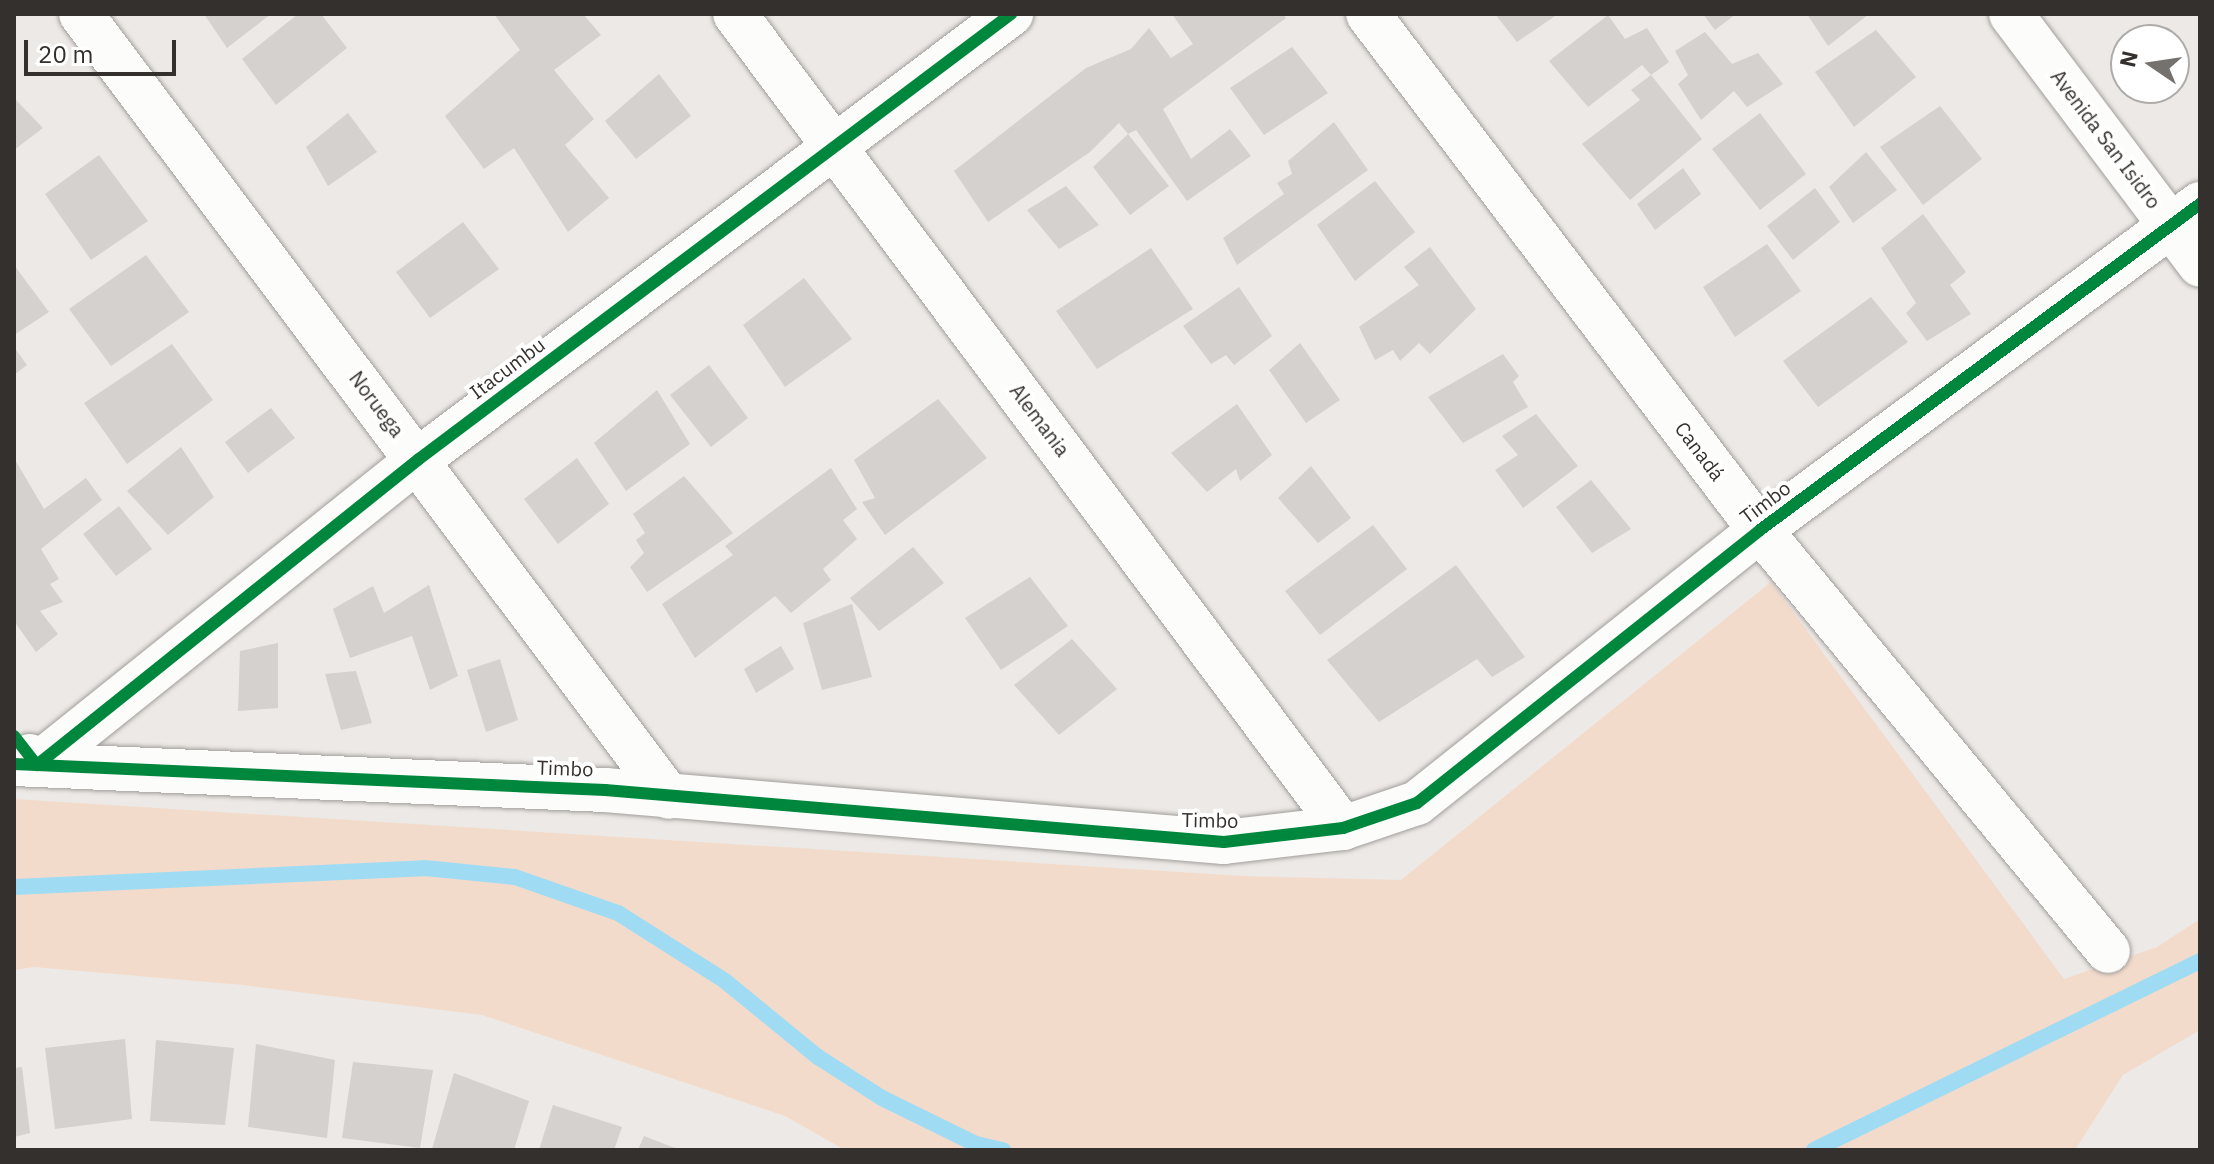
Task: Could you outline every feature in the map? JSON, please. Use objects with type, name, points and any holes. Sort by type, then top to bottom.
[{"type":"street","name":"Noruega","points":[[81,14],[419,459],[669,797]]},
{"type":"street","name":"Alemania","points":[[735,14],[1343,828]]},
{"type":"street","name":"Itacumbu","points":[[22,755],[1011,14]]},
{"type":"street","name":"Canadá","points":[[1368,14],[1760,530],[2108,951]]},
{"type":"street","name":"Avenida San Isidro","points":[[2011,14],[2186,215],[2200,265]]},
{"type":"street","name":"Timbo","points":[[22,755],[605,790],[1224,842],[1309,836],[1343,828],[1417,803],[1760,530],[2186,215]]},
{"type":"shaded area","points":[[1771,582],[2064,979],[2157,947],[2200,919],[2200,1030],[2123,1075],[2075,1150],[845,1150],[785,1116],[482,1015],[243,985],[34,967],[14,970],[14,799],[1244,876],[1401,880]]},
{"type":"building","points":[[204,14],[271,14],[227,48]]},
{"type":"building","points":[[298,14],[321,14],[347,48],[276,105],[242,59]]},
{"type":"building","points":[[494,14],[583,14],[601,35],[554,70],[594,119],[565,145],[609,198],[568,232],[514,148],[484,169],[445,116],[520,50]]},
{"type":"building","points":[[1172,14],[1283,14],[1286,18],[1163,109],[1191,159],[1230,129],[1251,156],[1187,201],[1136,130],[1128,134],[1119,123],[1090,152],[988,222],[954,171],[1086,68],[1131,49],[1149,28],[1171,58],[1193,44]]},
{"type":"building","points":[[1495,14],[1558,14],[1517,42]]},
{"type":"building","points":[[1703,14],[1736,14],[1715,30]]},
{"type":"building","points":[[1807,14],[1869,14],[1828,46]]},
{"type":"building","points":[[1608,15],[1625,39],[1647,28],[1669,62],[1651,75],[1642,65],[1588,107],[1549,61]]},
{"type":"building","points":[[1876,30],[1916,77],[1854,127],[1815,72]]},
{"type":"building","points":[[1705,32],[1732,64],[1758,53],[1783,84],[1747,107],[1734,91],[1701,120],[1678,84],[1688,75],[1675,51]]},
{"type":"building","points":[[1292,47],[1328,93],[1264,135],[1230,88]]},
{"type":"building","points":[[659,74],[691,116],[636,159],[605,121]]},
{"type":"building","points":[[1651,75],[1702,139],[1630,200],[1582,144],[1640,100],[1631,90]]},
{"type":"building","points":[[14,98],[43,128],[14,150]]},
{"type":"building","points":[[1940,106],[1982,159],[1923,205],[1880,147]]},
{"type":"building","points":[[348,113],[377,152],[328,186],[306,147]]},
{"type":"building","points":[[1760,113],[1806,174],[1760,210],[1712,149]]},
{"type":"building","points":[[1334,122],[1368,170],[1237,265],[1223,238],[1284,194],[1277,183],[1292,174],[1288,161]]},
{"type":"building","points":[[1128,134],[1169,186],[1130,215],[1093,167]]},
{"type":"building","points":[[1866,152],[1897,190],[1853,223],[1829,187]]},
{"type":"building","points":[[99,155],[148,221],[91,260],[45,194]]},
{"type":"building","points":[[1683,168],[1701,194],[1655,230],[1637,204]]},
{"type":"building","points":[[1375,181],[1415,232],[1355,281],[1317,225]]},
{"type":"building","points":[[1066,186],[1099,225],[1059,249],[1027,210]]},
{"type":"building","points":[[1815,188],[1840,222],[1793,260],[1767,226]]},
{"type":"building","points":[[1923,214],[1966,272],[1950,285],[1971,314],[1927,341],[1906,313],[1916,303],[1881,248]]},
{"type":"building","points":[[463,222],[499,269],[430,318],[396,272]]},
{"type":"building","points":[[1767,244],[1801,291],[1735,337],[1703,287]]},
{"type":"building","points":[[1430,247],[1476,309],[1430,354],[1419,343],[1400,361],[1393,350],[1375,360],[1359,327],[1419,285],[1404,267]]},
{"type":"building","points":[[1151,248],[1193,309],[1097,369],[1056,311]]},
{"type":"building","points":[[146,255],[189,312],[111,366],[69,309]]},
{"type":"building","points":[[14,265],[49,312],[14,335]]},
{"type":"building","points":[[804,278],[852,339],[785,387],[743,325]]},
{"type":"building","points":[[1239,287],[1272,336],[1234,365],[1226,355],[1211,364],[1183,326]]},
{"type":"building","points":[[1871,297],[1908,342],[1818,407],[1783,361]]},
{"type":"building","points":[[1300,343],[1340,400],[1306,423],[1269,370]]},
{"type":"building","points":[[172,344],[213,400],[127,464],[84,403]]},
{"type":"building","points":[[14,347],[27,365],[14,375]]},
{"type":"building","points":[[1503,354],[1519,376],[1513,382],[1528,407],[1463,443],[1428,397]]},
{"type":"building","points":[[709,365],[748,418],[711,447],[670,395]]},
{"type":"building","points":[[657,390],[690,444],[626,491],[594,443]]},
{"type":"building","points":[[938,399],[987,458],[885,535],[862,502],[875,498],[854,460]]},
{"type":"building","points":[[1237,404],[1272,455],[1240,481],[1236,469],[1207,492],[1171,453]]},
{"type":"building","points":[[271,408],[295,438],[248,473],[225,442]]},
{"type":"building","points":[[1536,414],[1578,466],[1523,508],[1495,470],[1518,455],[1502,436]]},
{"type":"building","points":[[181,447],[214,497],[168,535],[127,491]]},
{"type":"building","points":[[14,458],[44,509],[86,478],[102,500],[41,549],[59,579],[50,584],[63,602],[40,611],[58,634],[36,652],[14,621]]},
{"type":"building","points":[[577,458],[609,504],[558,544],[524,499]]},
{"type":"building","points":[[1311,466],[1351,518],[1318,543],[1278,498]]},
{"type":"building","points":[[831,468],[857,509],[843,520],[857,539],[823,569],[831,580],[791,613],[775,596],[695,658],[662,604],[733,555],[725,546]]},
{"type":"building","points":[[684,476],[733,533],[647,592],[630,567],[644,553],[636,540],[645,533],[633,514]]},
{"type":"building","points":[[1591,480],[1631,529],[1592,553],[1556,507]]},
{"type":"building","points":[[119,506],[152,549],[116,576],[83,534]]},
{"type":"building","points":[[1373,525],[1407,569],[1320,635],[1285,591]]},
{"type":"building","points":[[913,547],[944,583],[879,631],[850,598]]},
{"type":"building","points":[[1456,565],[1525,657],[1492,677],[1477,659],[1379,722],[1327,660]]},
{"type":"building","points":[[1030,577],[1068,626],[1001,670],[965,618]]},
{"type":"building","points":[[429,585],[458,676],[430,690],[412,636],[350,658],[333,609],[373,586],[384,613]]},
{"type":"building","points":[[852,604],[872,677],[822,690],[803,623]]},
{"type":"building","points":[[1072,639],[1117,689],[1059,735],[1014,685]]},
{"type":"building","points":[[278,643],[278,708],[238,711],[240,651]]},
{"type":"building","points":[[781,646],[794,669],[756,693],[744,669]]},
{"type":"building","points":[[500,659],[518,720],[486,732],[467,670]]},
{"type":"building","points":[[356,671],[372,723],[341,730],[325,674]]},
{"type":"building","points":[[125,1039],[132,1119],[55,1129],[45,1048]]},
{"type":"building","points":[[156,1040],[234,1048],[225,1125],[150,1121]]},
{"type":"building","points":[[256,1044],[335,1060],[327,1138],[248,1127]]},
{"type":"building","points":[[353,1062],[433,1070],[420,1148],[342,1138]]},
{"type":"building","points":[[22,1067],[30,1133],[14,1137],[14,1068]]},
{"type":"building","points":[[454,1073],[529,1101],[514,1150],[432,1149]]},
{"type":"building","points":[[553,1105],[622,1127],[614,1150],[539,1150]]},
{"type":"building","points":[[644,1136],[680,1150],[638,1150]]},
{"type":"waterway","points":[[14,887],[425,868],[515,877],[618,913],[725,981],[818,1057],[882,1098],[976,1144],[1003,1150]]},
{"type":"waterway","points":[[1814,1150],[2200,961]]},
{"type":"cycle path","points":[[14,736],[37,765],[419,459],[1011,14]]},
{"type":"cycle path","points":[[14,764],[605,790],[1224,842],[1343,828],[1417,803],[1760,530],[2200,204]]}]
